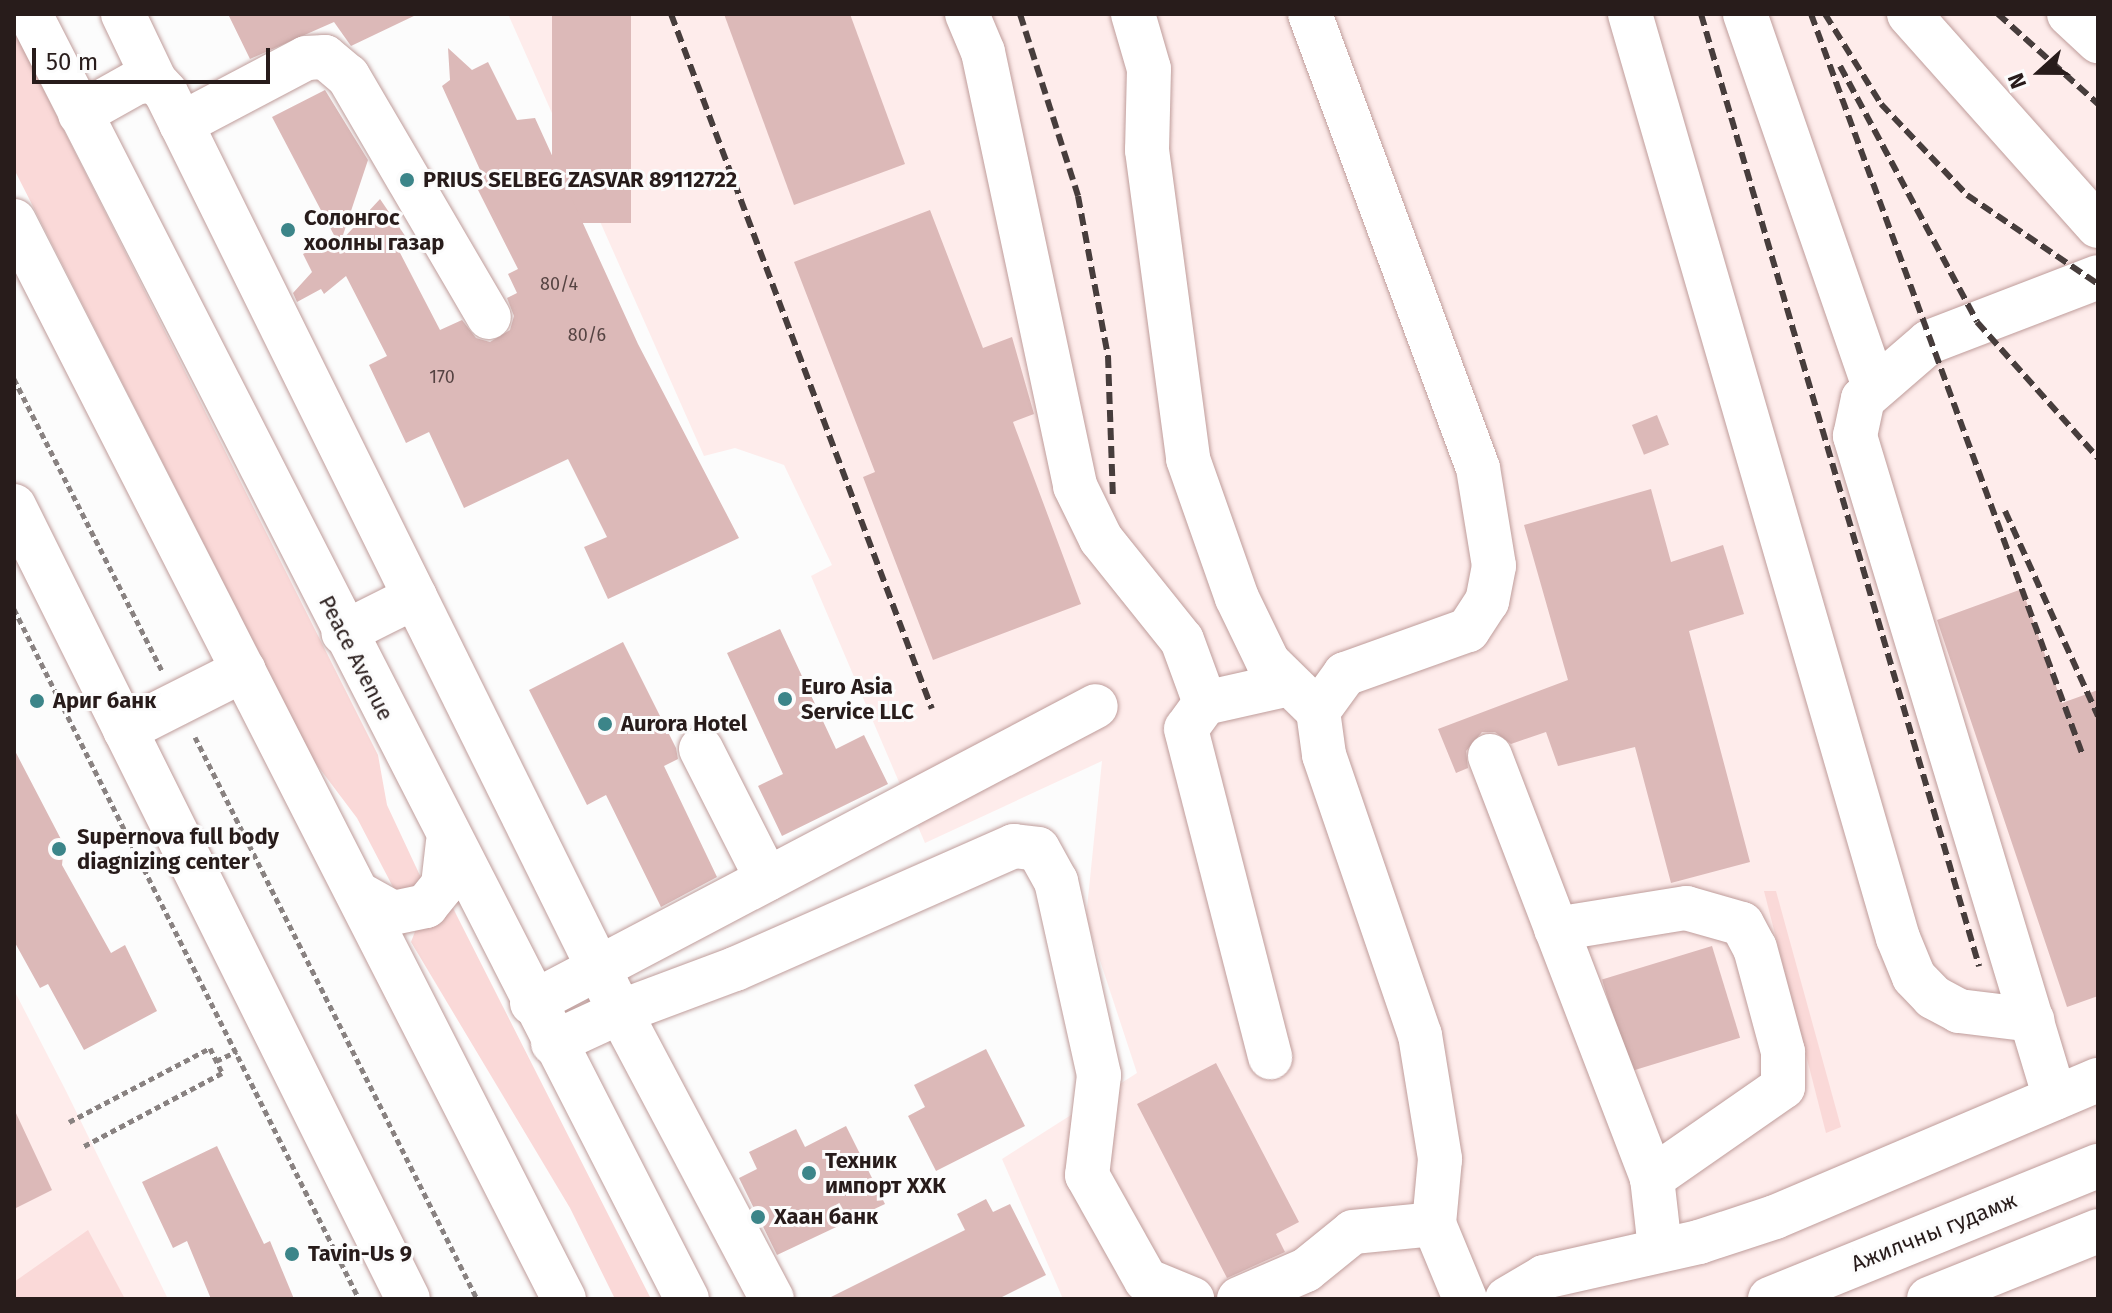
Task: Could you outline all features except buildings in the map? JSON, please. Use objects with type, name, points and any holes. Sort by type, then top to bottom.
[{"type":"main road","name":"Peace Avenue","points":[[30,14],[448,842],[687,1299]]},
{"type":"main road","points":[[123,14],[155,81],[181,124],[601,966],[620,1012],[772,1299]]},
{"type":"main road","points":[[967,14],[983,52],[1075,486],[1101,539],[1182,640],[1205,703]]},
{"type":"main road","points":[[1133,14],[1149,69],[1147,150],[1188,459],[1237,598],[1268,662],[1304,698],[1420,1035],[1440,1159],[1434,1224],[1465,1299]]},
{"type":"main road","points":[[1205,703],[1304,698],[1345,674],[1468,630],[1487,601],[1494,566],[1478,468],[1310,14]]},
{"type":"main road","points":[[1630,14],[1898,938],[1914,977],[1933,997],[1959,1011],[2032,1020]]},
{"type":"main road","points":[[1745,14],[1874,387]]},
{"type":"main road","points":[[1909,14],[2098,226]]},
{"type":"main road","points":[[2069,14],[2098,41]]},
{"type":"main road","points":[[181,124],[306,58],[325,57],[348,76],[489,317]]},
{"type":"main road","points":[[80,114],[137,82],[155,81]]},
{"type":"main road","points":[[14,221],[564,1299]]},
{"type":"main road","points":[[2055,1098],[1855,436],[1863,399],[1929,342],[2098,277]]},
{"type":"main road","points":[[14,506],[408,1299]]},
{"type":"main road","points":[[343,633],[415,597]]},
{"type":"main road","points":[[125,730],[244,670]]},
{"type":"main road","points":[[1205,703],[1186,729],[1270,1057]]},
{"type":"main road","points":[[532,1003],[1096,706]]},
{"type":"main road","points":[[701,749],[767,879]]},
{"type":"main road","points":[[1490,756],[1652,1178],[1660,1248]]},
{"type":"main road","points":[[359,894],[393,913],[426,906],[443,885],[448,842]]},
{"type":"main road","points":[[553,1043],[620,1012],[735,969],[1014,846],[1038,849],[1056,881],[1099,1075],[1087,1175],[1146,1280],[1192,1299]]},
{"type":"main road","points":[[1556,929],[1686,908],[1742,924],[1755,948],[1783,1052],[1783,1087],[1652,1178]]},
{"type":"main road","points":[[1507,1299],[1544,1277],[1775,1217],[2098,1080]]},
{"type":"main road","name":"Ажилчны гудамж","points":[[1770,1299],[2098,1166]]},
{"type":"main road","points":[[1239,1299],[1306,1270],[1353,1232],[1434,1224]]},
{"type":"main road","points":[[1929,1299],[2098,1231]]},
{"type":"path","points":[[14,379],[477,1299]]},
{"type":"path","points":[[14,609],[359,1299]]},
{"type":"path","points":[[216,1061],[247,1045]]},
{"type":"path","points":[[69,1122],[210,1048],[222,1073],[82,1147]]},
{"type":"shaded area","points":[[508,14],[2098,14],[2098,1299],[1063,1299],[1002,1159],[1137,1073],[1086,918],[1102,761],[925,843],[811,576],[832,565],[784,465],[735,448],[704,456]]},
{"type":"shaded area","points":[[14,31],[378,755],[387,805],[423,882],[403,894],[394,889],[357,818],[314,761],[14,169]]},
{"type":"shaded area","points":[[1764,891],[1776,891],[1841,1127],[1826,1133]]},
{"type":"shaded area","points":[[453,908],[651,1299],[615,1299],[570,1208],[411,942],[416,929]]},
{"type":"shaded area","points":[[14,990],[65,1089],[168,1299],[14,1299]]},
{"type":"shaded area","points":[[88,1230],[125,1299],[14,1299],[14,1282]]},
{"type":"railway","points":[[671,14],[932,709]]},
{"type":"railway","points":[[1020,14],[1078,196],[1108,356],[1113,500]]},
{"type":"railway","points":[[1701,14],[1979,966]]},
{"type":"railway","points":[[1811,14],[2083,756]]},
{"type":"railway","points":[[1825,14],[1881,104],[1967,195],[2098,284]]},
{"type":"railway","points":[[1998,14],[2098,104]]},
{"type":"railway","points":[[1840,66],[1977,322],[2098,458]]},
{"type":"railway","points":[[2005,511],[2098,716]]},
{"type":"place","name":"PRIUS SELBEG ZASVAR 89112722","points":[[407,180]]},
{"type":"place","name":"Солонгос хоолны газар","points":[[288,230]]},
{"type":"place","name":"Euro Asia Service LLC","points":[[785,699]]},
{"type":"place","name":"Ариг банк","points":[[37,701]]},
{"type":"place","name":"Aurora Hotel","points":[[605,724]]},
{"type":"place","name":"Supernova full body diagnizing center","points":[[59,849]]},
{"type":"place","name":"Техник импорт ХХК","points":[[809,1173]]},
{"type":"place","name":"Хаан банк","points":[[758,1217]]},
{"type":"place","name":"Tavin-Us 9","points":[[292,1254]]}]
